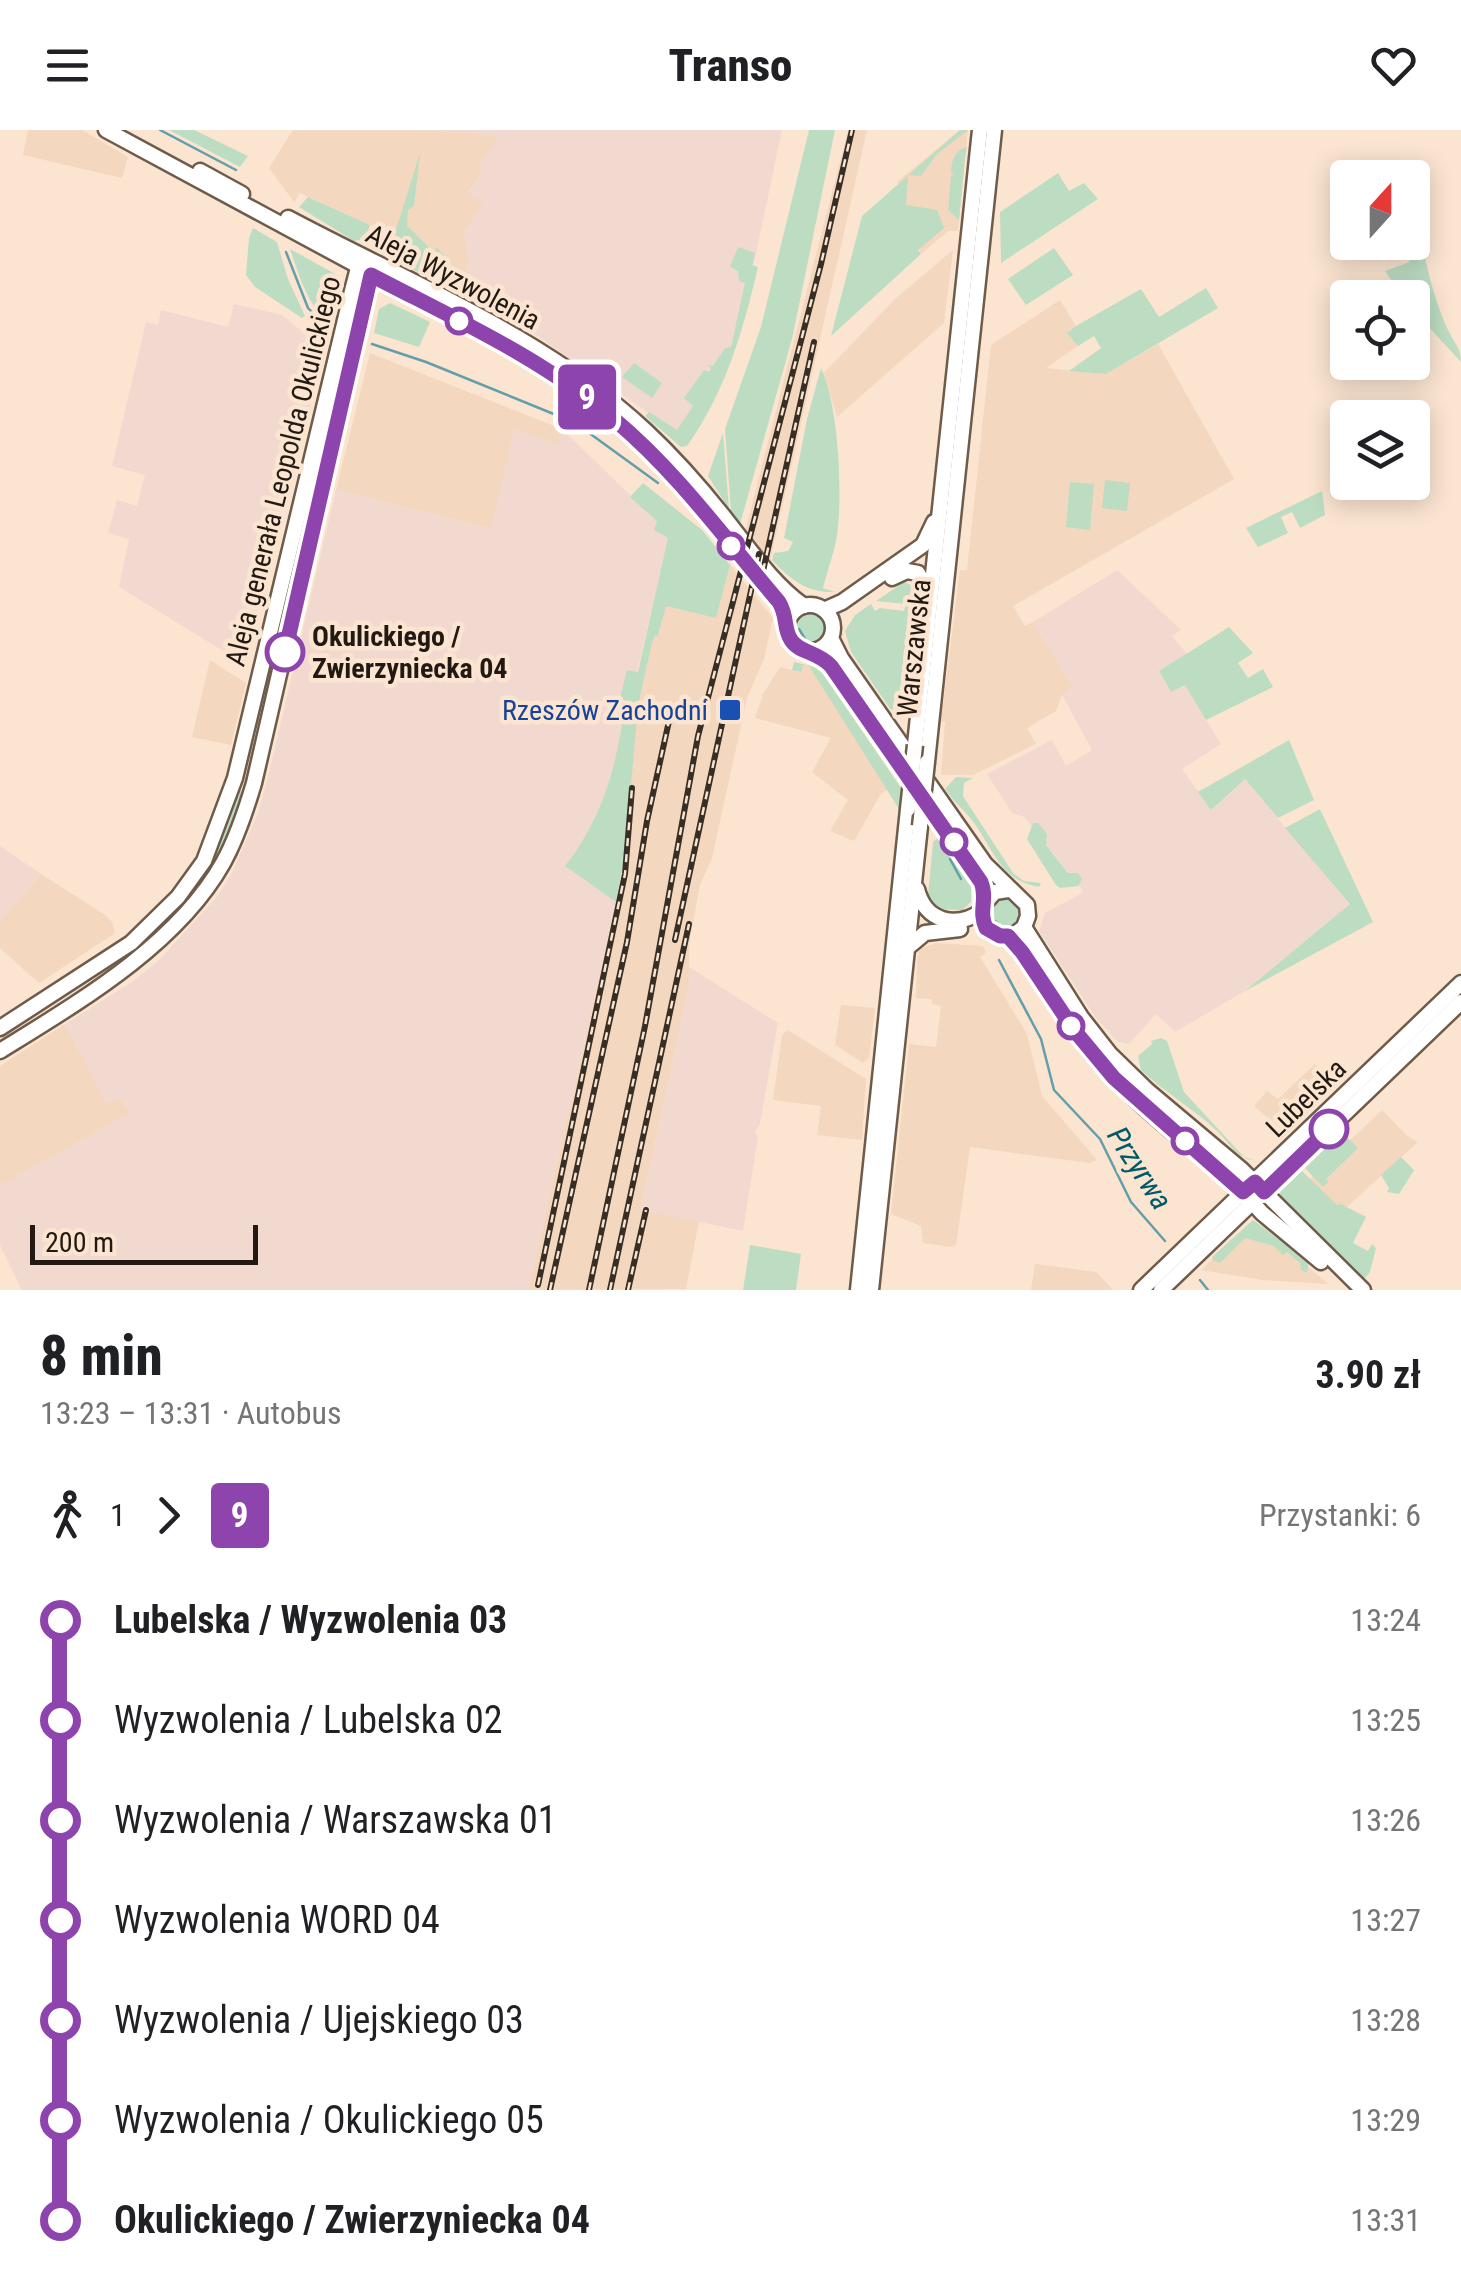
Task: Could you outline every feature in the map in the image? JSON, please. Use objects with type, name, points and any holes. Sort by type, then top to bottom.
[{"type":"main road","name":"Aleja Wyzwolenia","points":[[106,130],[516,350],[614,418],[694,499],[779,602],[788,620]]},
{"type":"main road","name":"Aleja Wyzwolenia","points":[[122,130],[366,268],[528,344],[606,397],[682,467],[772,576],[804,606]]},
{"type":"main road","name":"Warszawska","points":[[872,1290],[994,130]]},
{"type":"main road","name":"Warszawska","points":[[858,1290],[980,136]]},
{"type":"main road","points":[[980,136],[991,158]]},
{"type":"main road","points":[[970,226],[985,218]]},
{"type":"main road","name":"Aleja generała Leopolda Okulickiego","points":[[0,1050],[83,998],[148,937],[204,861],[236,778],[328,386],[366,268]]},
{"type":"main road","name":"Aleja generała Leopolda Okulickiego","points":[[0,1028],[190,909],[232,846],[254,783],[346,391],[366,268]]},
{"type":"main road","points":[[328,386],[338,382],[346,391]]},
{"type":"main road","points":[[931,596],[921,576],[907,570],[846,610],[828,644],[816,651],[799,649],[787,631],[788,620],[804,606],[824,610],[842,602],[924,545],[941,498]]},
{"type":"main road","points":[[824,610],[842,658],[964,834],[1008,890],[1018,894],[1027,905],[1024,926],[1008,936],[986,928],[934,930],[907,948]]},
{"type":"main road","points":[[271,626],[279,618],[291,627]]},
{"type":"main road","points":[[816,651],[831,666],[981,882],[986,928]]},
{"type":"main road","points":[[236,778],[254,783]]},
{"type":"main road","points":[[915,876],[921,902],[938,919],[963,920],[995,892],[1008,890]]},
{"type":"main road","points":[[1024,926],[1081,1017],[1110,1054],[1354,1290]]},
{"type":"main road","points":[[1008,936],[1098,1060],[1364,1290]]},
{"type":"main road","points":[[74,982],[82,986],[83,998]]},
{"type":"main road","name":"Lubelska","points":[[1161,1290],[1461,983]]},
{"type":"main road","name":"Lubelska","points":[[1140,1290],[1461,1002]]},
{"type":"shaded area","points":[[28,130],[82,130],[128,157],[122,178],[23,155]]},
{"type":"shaded area","points":[[293,130],[428,130],[500,136],[478,167],[483,172],[468,192],[484,204],[464,232],[469,259],[462,284],[394,236],[300,193],[294,202],[269,168]]},
{"type":"shaded area","points":[[428,130],[782,130],[732,351],[676,432],[462,284],[469,259],[464,232],[483,204],[468,193],[483,172],[478,167],[499,137]]},
{"type":"shaded area","points":[[848,130],[867,130],[770,561],[745,532]]},
{"type":"shaded area","points":[[960,130],[968,130],[958,231],[948,231],[921,254],[897,182]]},
{"type":"shaded area","points":[[953,250],[944,323],[837,417],[824,373],[894,300]]},
{"type":"shaded area","points":[[1060,300],[1076,326],[1067,333],[1078,346],[1046,368],[1106,374],[1158,344],[1234,479],[1013,606],[1025,626],[1033,622],[1073,687],[1062,695],[1056,711],[1027,728],[1036,744],[973,775],[941,775],[945,722],[941,721],[960,570],[967,570],[991,345]]},
{"type":"shaded area","points":[[234,304],[282,315],[324,349],[304,436],[298,434],[246,665],[119,587],[129,539],[108,533],[117,500],[137,506],[145,475],[112,466],[146,322],[158,325],[161,310],[228,327]]},
{"type":"shaded area","points":[[370,353],[562,429],[558,446],[515,429],[491,529],[336,490]]},
{"type":"shaded area","points":[[515,428],[557,446],[562,429],[657,521],[669,538],[637,672],[620,698],[626,700],[613,778],[589,832],[565,866],[616,902],[528,1290],[22,1290],[0,1245],[0,1186],[130,1113],[121,1098],[106,1103],[65,1024],[158,961],[216,898],[231,875],[258,813],[267,781],[336,490],[490,529]]},
{"type":"shaded area","points":[[730,565],[773,618],[764,659],[747,698],[712,858],[700,885],[689,945],[689,986],[641,1209],[699,1221],[686,1289],[528,1290],[622,876],[638,706],[652,643],[655,635],[659,635],[665,606],[716,617]]},
{"type":"shaded area","points":[[1117,570],[1181,630],[1172,636],[1187,654],[1159,672],[1171,692],[1185,685],[1221,744],[1182,769],[1211,809],[1245,779],[1350,904],[1245,991],[1175,1032],[1156,1014],[1129,1044],[1118,1042],[1096,1018],[1039,931],[1045,913],[1084,892],[1024,817],[1012,813],[987,774],[1052,740],[1066,766],[1092,750],[1062,695],[1073,687],[1033,622]]},
{"type":"shaded area","points":[[210,660],[246,683],[231,745],[192,737]]},
{"type":"shaded area","points":[[802,665],[809,666],[888,789],[880,795],[854,841],[830,831],[848,800],[812,772],[831,738],[755,718],[763,694],[780,667],[800,672]]},
{"type":"shaded area","points":[[0,846],[41,874],[0,922]]},
{"type":"shaded area","points":[[41,874],[105,915],[115,933],[39,983],[0,948],[0,922]]},
{"type":"shaded area","points":[[937,943],[983,946],[986,952],[980,957],[1027,1034],[1042,1096],[1097,1160],[1090,1163],[970,1147],[956,1245],[950,1247],[923,1243],[921,1226],[891,1214],[909,1044],[936,1047],[941,1006],[932,1004],[932,999],[916,998],[917,961],[920,948]]},
{"type":"shaded area","points":[[689,967],[778,1023],[760,1124],[755,1132],[758,1137],[743,1231],[641,1210],[689,986]]},
{"type":"shaded area","points":[[841,1005],[875,1008],[869,1058],[863,1063],[835,1045]]},
{"type":"shaded area","points":[[65,1024],[106,1103],[121,1098],[130,1113],[0,1186],[0,1066]]},
{"type":"shaded area","points":[[788,1030],[866,1079],[862,1140],[817,1135],[821,1106],[773,1100],[782,1035]]},
{"type":"shaded area","points":[[1315,1064],[1332,1082],[1283,1131],[1254,1106],[1267,1091],[1278,1099]]},
{"type":"shaded area","points":[[1382,1110],[1418,1142],[1337,1216],[1305,1184]]},
{"type":"shaded area","points":[[1238,1235],[1260,1238],[1293,1254],[1328,1284],[1263,1280],[1201,1270]]},
{"type":"shaded area","points":[[1035,1264],[1096,1272],[1113,1290],[1031,1290]]},
{"type":"green space","points":[[169,130],[194,130],[248,156],[240,167]]},
{"type":"green space","points":[[809,130],[835,130],[792,339],[740,524],[731,512],[725,429],[761,327]]},
{"type":"green space","points":[[960,130],[968,130],[937,154],[921,176],[909,175]]},
{"type":"green space","points":[[967,147],[959,220],[948,210],[954,174],[951,169],[956,154]]},
{"type":"green space","points":[[420,153],[414,206],[408,210],[407,226],[435,253],[436,247],[445,256],[452,277],[447,287],[383,254],[375,242],[378,229],[394,236]]},
{"type":"green space","points":[[1058,173],[1069,191],[1084,183],[1098,199],[1001,263],[1000,212]]},
{"type":"green space","points":[[908,176],[906,205],[937,210],[944,228],[831,336],[862,216]]},
{"type":"green space","points":[[308,197],[370,225],[366,239],[354,241],[299,207]]},
{"type":"green space","points":[[253,228],[277,242],[305,316],[302,318],[255,287],[246,275]]},
{"type":"green space","points":[[738,247],[755,253],[752,265],[758,267],[746,314],[732,360],[712,404],[687,446],[681,447],[645,416],[649,412],[677,430],[693,406],[684,398],[704,370],[709,372],[711,368],[707,365],[713,366],[725,348],[731,347],[745,283],[739,281],[738,271],[730,267]]},
{"type":"green space","points":[[1054,248],[1073,275],[1026,305],[1008,279]]},
{"type":"green space","points":[[290,249],[339,276],[339,292],[330,321],[310,299]]},
{"type":"green space","points":[[1426,260],[1461,362],[1430,328],[1430,280],[1391,280],[1385,271]]},
{"type":"green space","points":[[1206,288],[1218,308],[1106,374],[1069,371],[1101,348],[1094,336],[1078,346],[1067,333],[1076,326],[1141,289],[1159,317]]},
{"type":"green space","points":[[390,303],[430,322],[419,347],[374,333],[379,309]]},
{"type":"green space","points":[[634,363],[662,383],[652,398],[622,377]]},
{"type":"green space","points":[[821,368],[835,423],[839,489],[837,534],[823,588],[835,592],[800,584],[772,560],[774,553],[788,551],[793,542],[784,538]]},
{"type":"green space","points":[[334,388],[338,388],[289,617],[280,614]]},
{"type":"green space","points":[[723,433],[729,509],[708,476]]},
{"type":"green space","points":[[1105,480],[1130,483],[1127,511],[1102,508]]},
{"type":"green space","points":[[1070,482],[1094,484],[1090,530],[1066,527]]},
{"type":"green space","points":[[643,483],[702,530],[730,565],[716,618],[666,606],[658,636],[652,643],[638,706],[625,854],[616,902],[565,866],[590,828],[607,788],[622,723],[625,700],[620,698],[627,670],[638,672],[668,538],[654,530],[657,521],[630,497]]},
{"type":"green space","points":[[1322,491],[1325,515],[1300,528],[1292,512],[1281,517],[1288,533],[1258,547],[1246,528]]},
{"type":"green space","points":[[904,582],[916,587],[917,604],[906,706],[891,710],[851,652],[845,631],[855,615],[871,604],[875,611],[904,611],[906,604],[876,601]]},
{"type":"green space","points":[[810,613],[822,617],[826,629],[822,641],[810,645],[798,641],[794,629],[798,617]]},
{"type":"green space","points":[[1229,627],[1253,653],[1238,663],[1248,678],[1263,669],[1273,687],[1206,720],[1185,685],[1171,692],[1159,671]]},
{"type":"green space","points":[[794,662],[815,667],[823,674],[901,788],[899,809],[809,666],[803,665],[801,672],[792,670]]},
{"type":"green space","points":[[1289,740],[1314,800],[1278,818],[1245,779],[1211,810],[1198,792]]},
{"type":"green space","points":[[956,777],[973,778],[964,783],[963,796],[1013,873],[1024,881],[1041,883],[1039,887],[1015,878],[999,862],[972,820],[945,789]]},
{"type":"green space","points":[[237,790],[247,793],[213,869],[189,903],[159,929],[208,868]]},
{"type":"green space","points":[[1320,809],[1373,922],[1245,991],[1350,904],[1285,828]]},
{"type":"green space","points":[[1033,823],[1038,823],[1047,834],[1046,845],[1068,873],[1078,873],[1082,879],[1078,886],[1056,885],[1027,839]]},
{"type":"green space","points":[[938,838],[971,887],[971,902],[962,910],[940,909],[928,896],[933,842]]},
{"type":"green space","points":[[1005,897],[1017,901],[1021,913],[1017,925],[1005,929],[993,925],[989,913],[993,901]]},
{"type":"green space","points":[[1151,1041],[1167,1041],[1184,1092],[1244,1157],[1254,1160],[1243,1157],[1208,1123],[1141,1070],[1138,1056]]},
{"type":"green space","points":[[1342,1132],[1358,1148],[1326,1179],[1323,1187],[1305,1168]]},
{"type":"green space","points":[[1401,1157],[1414,1170],[1399,1194],[1387,1192],[1389,1188],[1381,1175]]},
{"type":"green space","points":[[1302,1171],[1337,1205],[1366,1217],[1353,1243],[1368,1251],[1372,1244],[1376,1248],[1365,1278],[1359,1277],[1282,1201],[1280,1192]]},
{"type":"green space","points":[[1253,1220],[1309,1262],[1307,1273],[1287,1252],[1283,1255],[1274,1246],[1245,1238],[1220,1263],[1213,1260]]},
{"type":"green space","points":[[750,1245],[801,1254],[796,1290],[743,1290]]},
{"type":"waterway","name":"Przyrwa","points":[[160,130],[236,170]]},
{"type":"waterway","name":"Przyrwa","points":[[286,252],[308,308],[327,328]]},
{"type":"waterway","name":"Przyrwa","points":[[372,344],[561,417]]},
{"type":"waterway","name":"Przyrwa","points":[[585,430],[658,483]]},
{"type":"waterway","name":"Przyrwa","points":[[799,629],[805,639]]},
{"type":"waterway","name":"Przyrwa","points":[[950,859],[961,879]]},
{"type":"waterway","name":"Przyrwa","points":[[999,960],[1041,1039],[1054,1090],[1100,1139],[1131,1202],[1165,1241]]},
{"type":"waterway","name":"Przyrwa","points":[[1200,1280],[1208,1290]]},
{"type":"railway","points":[[589,1290],[645,1026],[698,736],[852,130]]},
{"type":"railway","points":[[763,571],[814,342]]},
{"type":"railway","points":[[675,940],[759,554]]},
{"type":"railway","points":[[550,1290],[627,942],[647,821],[671,712]]},
{"type":"railway","points":[[538,1285],[625,874],[632,788]]},
{"type":"railway","points":[[610,1290],[689,924]]},
{"type":"railway","points":[[628,1290],[646,1210]]},
{"type":"bus line","name":"9","points":[[285,652],[371,275],[516,350],[554,374],[614,418],[677,480],[779,602],[793,644],[799,649],[816,651],[831,666],[917,788],[981,882],[986,899],[982,911],[986,928],[1014,942],[1089,1050],[1130,1093],[1243,1192],[1255,1182],[1264,1192],[1329,1129]]},
{"type":"place","name":"Okulickiego / Zwierzyniecka 04","points":[[285,652]]},
{"type":"place","name":"Rzeszów Zachodni","points":[[730,710]]}]
